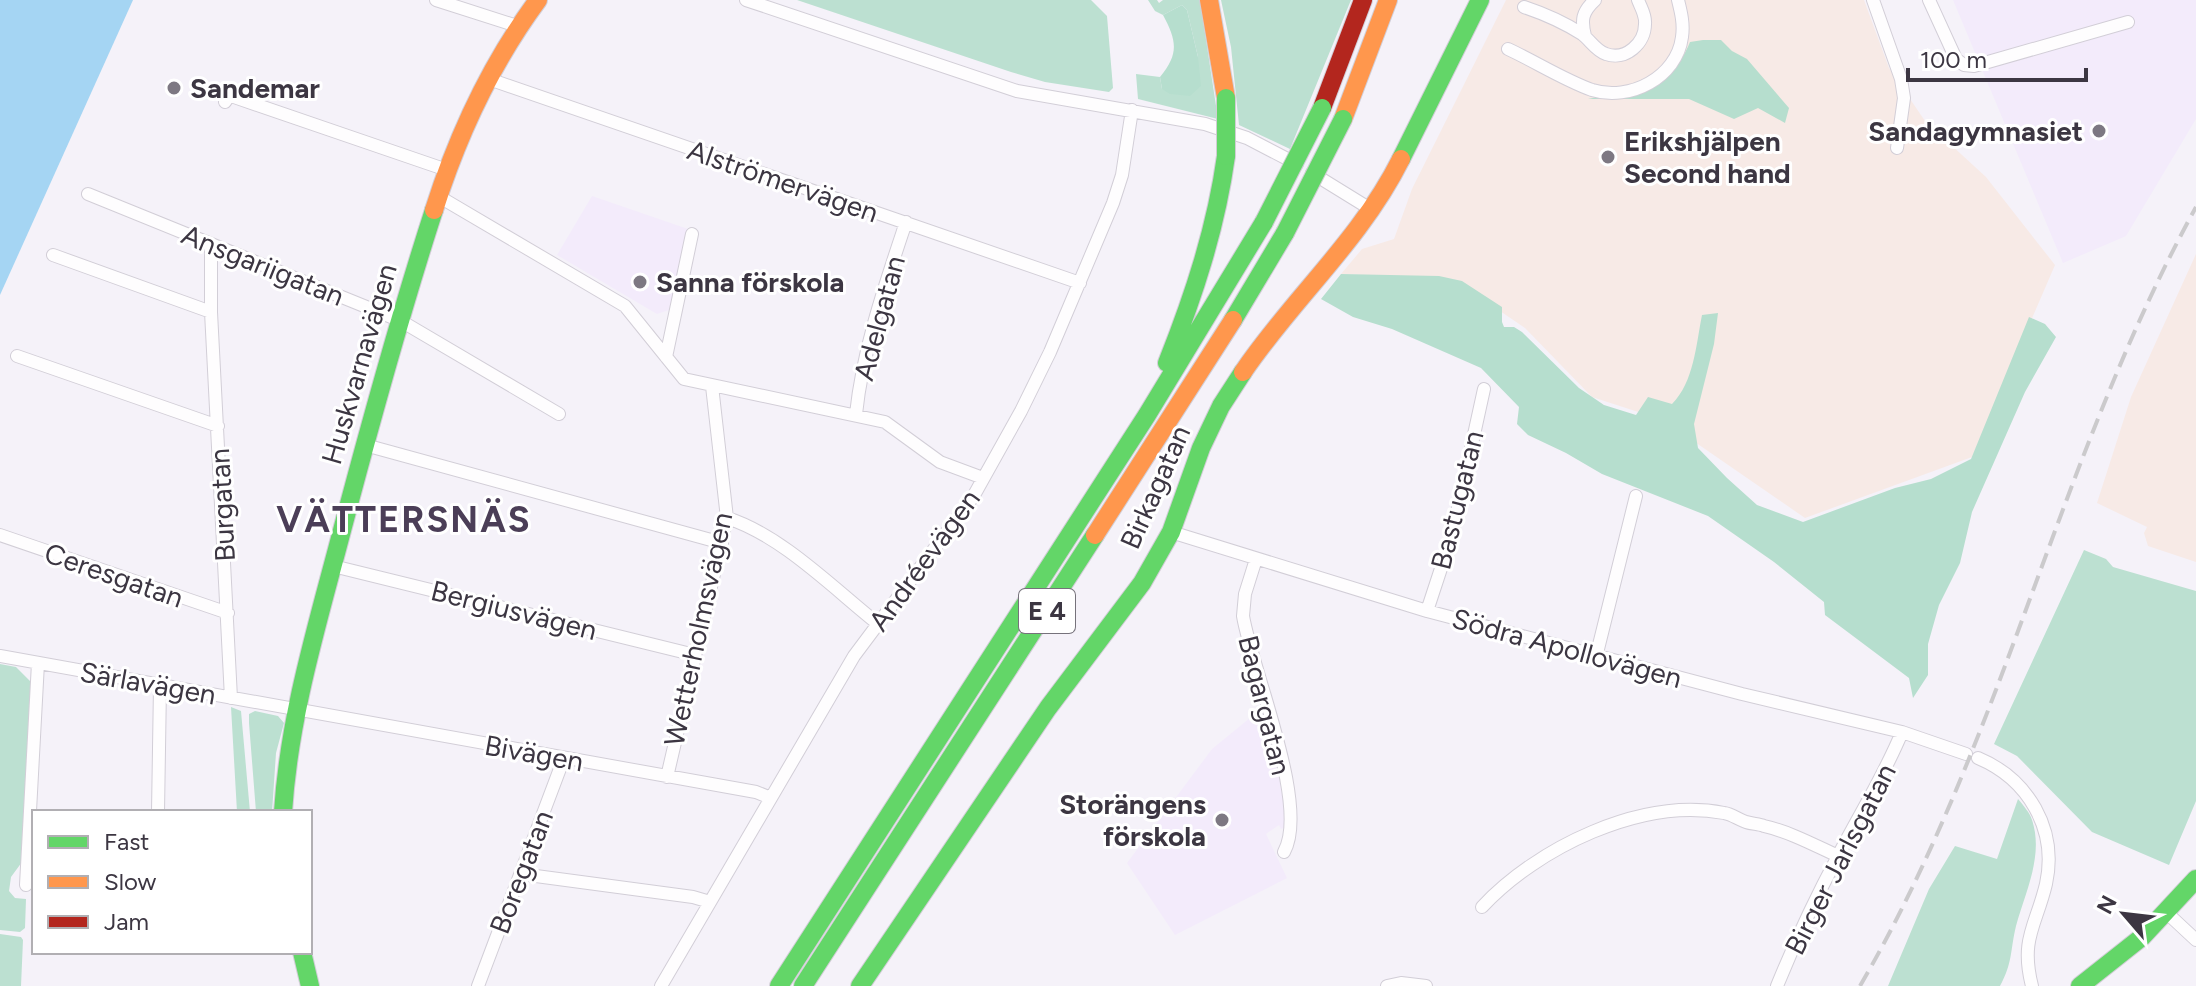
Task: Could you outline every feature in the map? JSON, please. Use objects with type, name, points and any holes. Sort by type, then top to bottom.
[{"type":"main road","name":"Huskvarnavägen","points":[[283,810],[288,748],[333,566],[438,196],[486,78],[517,26],[538,0]]},
{"type":"main road","points":[[1112,472],[1162,376],[1212,242],[1226,156],[1226,98],[1209,0]]},
{"type":"main road","name":"E 4","points":[[779,986],[879,825],[1195,341],[1264,222],[1322,108],[1363,0]]},
{"type":"main road","name":"E 4","points":[[803,986],[1197,380],[1285,233],[1343,119],[1388,0]]},
{"type":"main road","name":"Birkagatan","points":[[860,986],[1048,708],[1137,590],[1171,532],[1201,448],[1221,406],[1251,361],[1372,210],[1393,175],[1480,0]]},
{"type":"main road","points":[[2080,986],[2173,919],[2196,879]]},
{"type":"main road","points":[[302,954],[310,986]]},
{"type":"street","points":[[436,0],[517,26]]},
{"type":"street","points":[[746,0],[1017,91],[1205,124],[1247,138],[1277,152],[1372,210]]},
{"type":"street","points":[[1585,36],[1581,19],[1595,0]]},
{"type":"street","points":[[1524,7],[1554,18],[1585,36],[1606,54],[1617,56],[1638,45],[1646,27],[1638,0]]},
{"type":"street","points":[[1508,49],[1594,91],[1635,90],[1651,83],[1675,57],[1682,39],[1683,19],[1678,0]]},
{"type":"street","points":[[1873,0],[1901,79],[1904,98],[1897,148]]},
{"type":"street","points":[[1929,0],[1956,59],[1964,65],[1974,66],[2128,22]]},
{"type":"street","name":"Alströmervägen","points":[[486,78],[1080,283]]},
{"type":"street","points":[[225,102],[229,96],[234,97],[447,170]]},
{"type":"street","name":"Andréevägen","points":[[661,986],[837,683],[877,623],[973,497],[1021,411],[1080,283],[1122,175],[1132,110]]},
{"type":"street","name":"Ansgariigatan","points":[[88,194],[401,321],[559,414]]},
{"type":"street","points":[[438,196],[625,306],[684,379],[885,422],[940,462],[983,478]]},
{"type":"street","name":"Adelgatan","points":[[856,414],[859,386],[881,294],[906,222]]},
{"type":"street","points":[[666,357],[692,234]]},
{"type":"street","name":"Burgatan","points":[[211,244],[211,312],[231,698]]},
{"type":"street","points":[[53,255],[211,312]]},
{"type":"street","points":[[17,356],[218,426]]},
{"type":"street","name":"Wetterholmsvägen","points":[[667,777],[727,518],[712,386]]},
{"type":"street","name":"Bastugatan","points":[[1427,611],[1452,535],[1484,389]]},
{"type":"street","points":[[365,445],[722,543]]},
{"type":"street","points":[[1596,657],[1636,496]]},
{"type":"street","points":[[727,518],[746,524],[790,553],[877,623]]},
{"type":"street","name":"Södra Apollovägen","points":[[1171,532],[1427,611],[1596,657],[1902,732],[1995,766],[2011,777],[2036,807],[2043,824],[2049,863],[2029,933],[2027,955],[2032,986]]},
{"type":"street","name":"Ceresgatan","points":[[0,535],[228,613]]},
{"type":"street","name":"Bagargatan","points":[[1256,559],[1245,594],[1243,616],[1283,763],[1291,835],[1284,852]]},
{"type":"street","name":"Bergiusvägen","points":[[333,566],[695,655]]},
{"type":"street","name":"Särlavägen","points":[[0,656],[297,709]]},
{"type":"street","points":[[26,885],[38,663]]},
{"type":"street","points":[[158,810],[160,686]]},
{"type":"street","name":"Bivägen","points":[[297,709],[756,792],[771,798]]},
{"type":"street","name":"Birger Jarlsgatan","points":[[1777,986],[1838,856],[1882,777],[1902,732]]},
{"type":"street","name":"Boregatan","points":[[478,986],[564,758]]},
{"type":"street","points":[[1482,907],[1522,869],[1564,845],[1600,829],[1657,815],[1698,811],[1727,813],[1745,822],[1786,833],[1838,856]]},
{"type":"street","points":[[521,874],[693,897],[710,902]]},
{"type":"street","points":[[2173,919],[2196,940]]},
{"type":"street","points":[[1387,986],[1401,983],[1426,986]]},
{"type":"shaded area","points":[[1506,0],[1864,0],[1889,68],[1925,121],[1986,177],[2055,265],[1972,457],[1805,518],[1663,420],[1592,397],[1525,328],[1453,279],[1341,274],[1362,249],[1394,239],[1412,189]]},
{"type":"shaded area","name":"Sandagymnasiet","points":[[1953,0],[2196,0],[2196,119],[2126,236],[2063,263]]},
{"type":"shaded area","name":"Sanna förskola","points":[[592,196],[688,229],[672,309],[657,314],[557,255]]},
{"type":"shaded area","points":[[2196,254],[2196,562],[2148,546],[2144,533],[2147,527],[2097,503],[2131,397]]},
{"type":"shaded area","name":"Storängens förskola","points":[[1261,709],[1280,782],[1285,815],[1285,827],[1281,829],[1279,825],[1266,834],[1287,878],[1175,935],[1127,863],[1212,749]]},
{"type":"green space","points":[[797,0],[1091,0],[1107,16],[1113,88],[1109,92],[1045,82]]},
{"type":"green space","points":[[1148,0],[1159,3],[1163,0],[1200,0],[1218,119],[1138,99],[1136,74],[1160,77],[1162,89],[1198,57],[1187,10],[1182,5],[1163,15],[1155,11]]},
{"type":"green space","points":[[1221,0],[1351,0],[1290,149],[1239,125],[1231,47]]},
{"type":"green space","points":[[1182,5],[1187,10],[1201,86],[1190,96],[1170,94],[1162,89],[1160,77],[1174,47],[1163,15]]},
{"type":"green space","points":[[1721,40],[1747,59],[1789,108],[1785,123],[1758,108],[1734,119],[1689,99],[1588,99],[1626,96],[1648,89],[1673,71],[1690,42]]},
{"type":"green space","points":[[1341,274],[1439,276],[1462,281],[1502,307],[1504,327],[1514,327],[1522,332],[1579,388],[1604,405],[1636,415],[1648,397],[1672,404],[1685,385],[1693,362],[1702,315],[1718,313],[1714,344],[1694,424],[1698,448],[1757,505],[1803,522],[1895,488],[1931,479],[1971,459],[2029,317],[2045,324],[2056,337],[2025,392],[1972,512],[1960,563],[1939,605],[1928,644],[1928,675],[1913,698],[1909,678],[1825,615],[1824,602],[1708,516],[1602,474],[1528,435],[1517,424],[1519,407],[1481,368],[1392,329],[1353,317],[1321,299]]},
{"type":"green space","points":[[2084,550],[2106,559],[2113,567],[2196,591],[2196,801],[2169,865],[2092,832],[2017,756],[1994,744]]},
{"type":"green space","points":[[0,664],[16,667],[31,682],[22,862],[11,877],[9,891],[15,898],[26,899],[25,928],[20,932],[0,930]]},
{"type":"green space","points":[[231,707],[241,711],[250,810],[237,810]]},
{"type":"green space","points":[[255,711],[278,716],[284,723],[276,753],[272,810],[256,810],[249,714]]},
{"type":"green space","points":[[2018,799],[2032,820],[2035,860],[2009,963],[2000,986],[1888,986],[1929,889],[1955,846],[1997,859]]},
{"type":"green space","points":[[0,934],[23,940],[21,986],[0,986]]},
{"type":"water","points":[[0,0],[133,0],[0,295]]},
{"type":"railway","points":[[1860,986],[1910,892],[1954,796],[2106,399],[2148,302],[2196,207]]},
{"type":"traffic: fast","points":[[1401,159],[1480,0]]},
{"type":"traffic: fast","points":[[1226,98],[1226,156]]},
{"type":"traffic: fast","points":[[1264,222],[1322,108]]},
{"type":"traffic: fast","points":[[1285,233],[1343,119]]},
{"type":"traffic: fast","points":[[1167,363],[1203,261],[1226,156]]},
{"type":"traffic: fast","points":[[283,810],[291,742],[313,640],[385,373],[434,210]]},
{"type":"traffic: fast","points":[[779,986],[1147,415],[1264,222]]},
{"type":"traffic: fast","points":[[1233,320],[1285,233]]},
{"type":"traffic: fast","points":[[860,986],[1048,708],[1142,583],[1171,532],[1201,448],[1221,406],[1243,372]]},
{"type":"traffic: fast","points":[[803,986],[1095,535]]},
{"type":"traffic: fast","points":[[2080,986],[2142,937],[2196,879]]},
{"type":"traffic: fast","points":[[302,954],[310,986]]},
{"type":"traffic: slow","points":[[434,210],[477,101],[538,0]]},
{"type":"traffic: slow","points":[[1209,0],[1226,98]]},
{"type":"traffic: slow","points":[[1343,119],[1388,0]]},
{"type":"traffic: slow","points":[[1243,372],[1346,243],[1401,159]]},
{"type":"traffic: slow","points":[[1095,535],[1233,320]]},
{"type":"traffic: jam","points":[[1322,108],[1363,0]]},
{"type":"place","name":"Sandemar","points":[[174,88]]},
{"type":"place","name":"Sandagymnasiet","points":[[2099,131]]},
{"type":"place","name":"Erikshjälpen Second hand","points":[[1608,157]]},
{"type":"place","name":"Sanna förskola","points":[[640,282]]},
{"type":"place","name":"Storängens förskola","points":[[1222,820]]},
{"type":"district","name":"VÄTTERSNÄS","points":[[404,519]]}]
